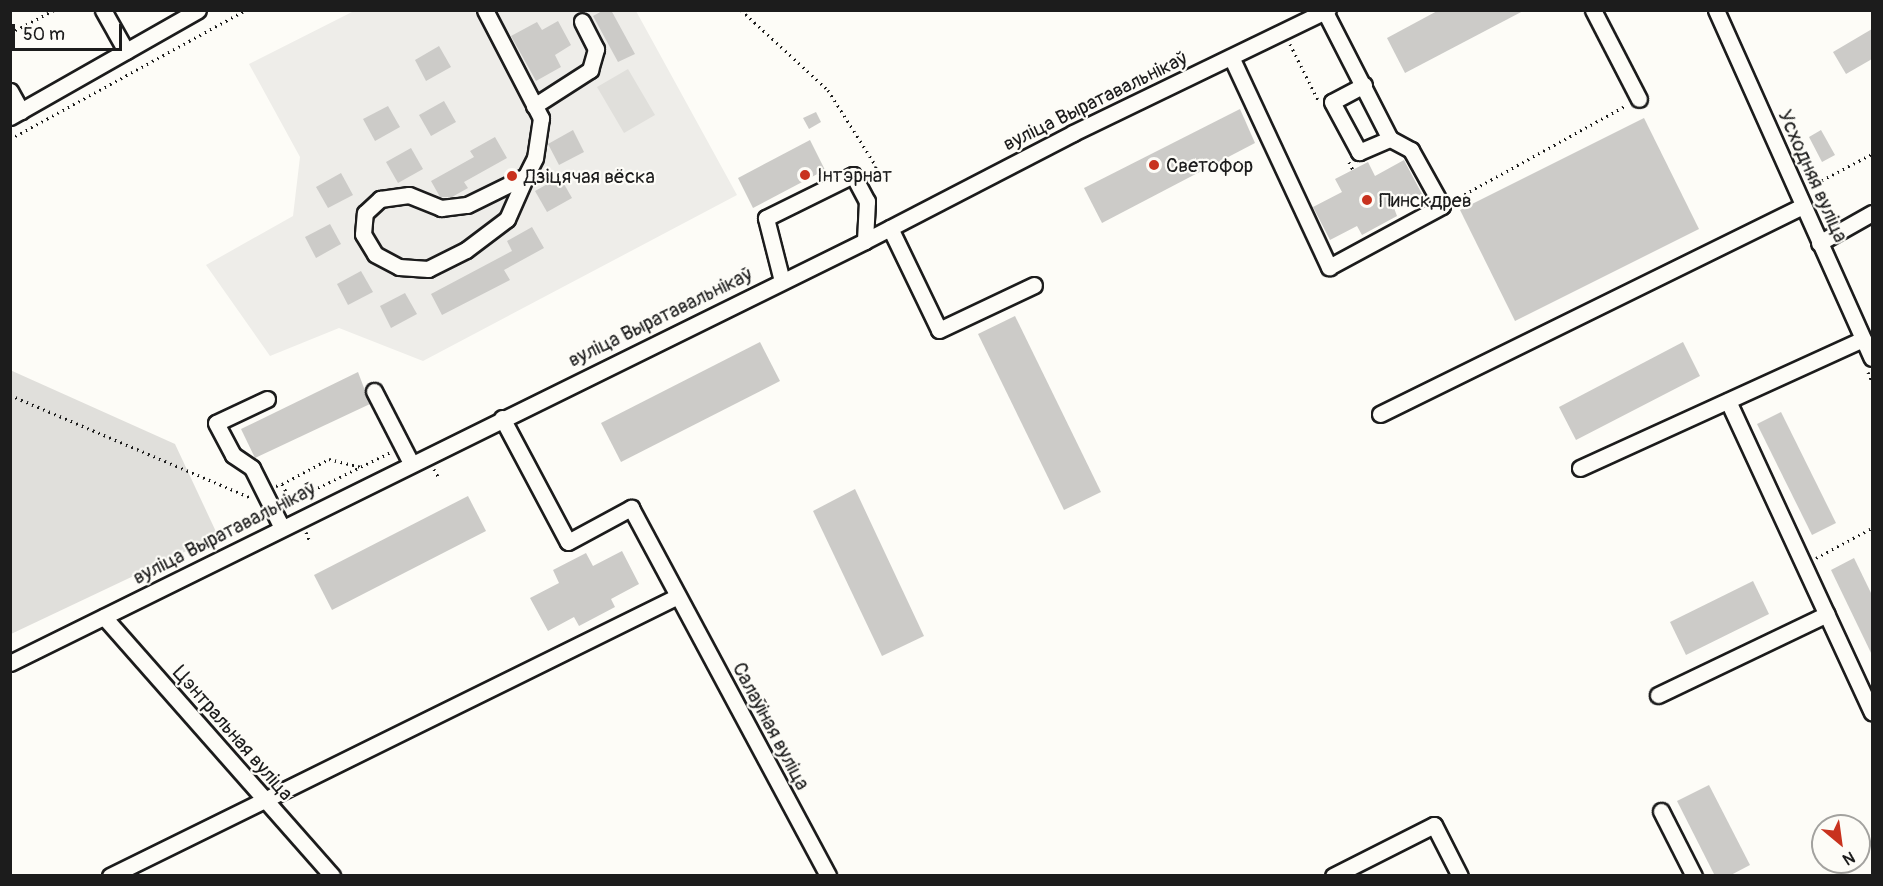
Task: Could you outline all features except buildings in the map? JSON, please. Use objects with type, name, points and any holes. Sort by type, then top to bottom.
[{"type":"street","points":[[103,10],[126,51]]},
{"type":"street","points":[[10,91],[16,114],[198,10]]},
{"type":"street","points":[[485,10],[541,118],[535,158],[507,219],[466,250],[428,269],[399,267],[375,254],[363,234],[365,213],[380,199],[409,195],[441,207],[467,205],[526,176]]},
{"type":"street","points":[[1593,10],[1640,99]]},
{"type":"street","name":"Усходняя вуліца","points":[[1716,10],[1872,358]]},
{"type":"street","points":[[1232,59],[1329,267],[1442,206],[1411,150],[1390,139],[1326,11]]},
{"type":"street","name":"вуліца Выратавальнікаў","points":[[10,663],[502,418],[865,241],[1074,133],[1232,59],[1326,11]]},
{"type":"street","points":[[534,106],[590,70],[596,49],[582,21]]},
{"type":"street","points":[[1364,85],[1332,102],[1359,152],[1390,139]]},
{"type":"street","points":[[782,281],[766,218],[853,175],[867,201],[865,241]]},
{"type":"street","points":[[1380,414],[1803,206]]},
{"type":"street","points":[[1819,243],[1872,213]]},
{"type":"street","points":[[890,228],[939,330],[1034,285]]},
{"type":"street","points":[[1580,468],[1863,339]]},
{"type":"street","points":[[374,391],[411,463]]},
{"type":"street","points":[[267,399],[216,423],[233,455],[252,468],[282,528]]},
{"type":"street","points":[[1728,400],[1872,712]]},
{"type":"street","name":"Салаўіная вуліца","points":[[502,418],[568,542],[632,508],[828,876]]},
{"type":"street","points":[[110,876],[262,799],[678,596]]},
{"type":"street","points":[[1658,695],[1827,614]]},
{"type":"street","name":"Цэнтральная вуліца","points":[[104,617],[332,876]]},
{"type":"street","points":[[1661,810],[1694,876]]},
{"type":"street","points":[[1333,876],[1434,825],[1460,876]]},
{"type":"path","points":[[10,33],[54,10]]},
{"type":"path","points":[[10,138],[246,10]]},
{"type":"path","points":[[741,10],[828,90],[876,166],[867,201]]},
{"type":"path","points":[[1442,206],[1640,99]]},
{"type":"path","points":[[1807,188],[1872,154]]},
{"type":"path","points":[[282,484],[329,459],[361,467]]},
{"type":"path","points":[[1804,564],[1872,528]]},
{"type":"shaded area","name":"Дзіцячая вёска","points":[[354,11],[636,11],[737,195],[423,361],[339,328],[270,356],[206,265],[293,216],[300,157],[249,64]]},
{"type":"shaded area","points":[[628,69],[655,115],[624,133],[597,87]]},
{"type":"shaded area","points":[[10,370],[175,444],[218,536],[11,634]]},
{"type":"place","name":"Светофор","points":[[1154,165]]},
{"type":"place","name":"Інтэрнат","points":[[805,175]]},
{"type":"place","name":"Дзіцячая вёска","points":[[512,176]]},
{"type":"place","name":"Пинскдрев","points":[[1367,200]]}]
